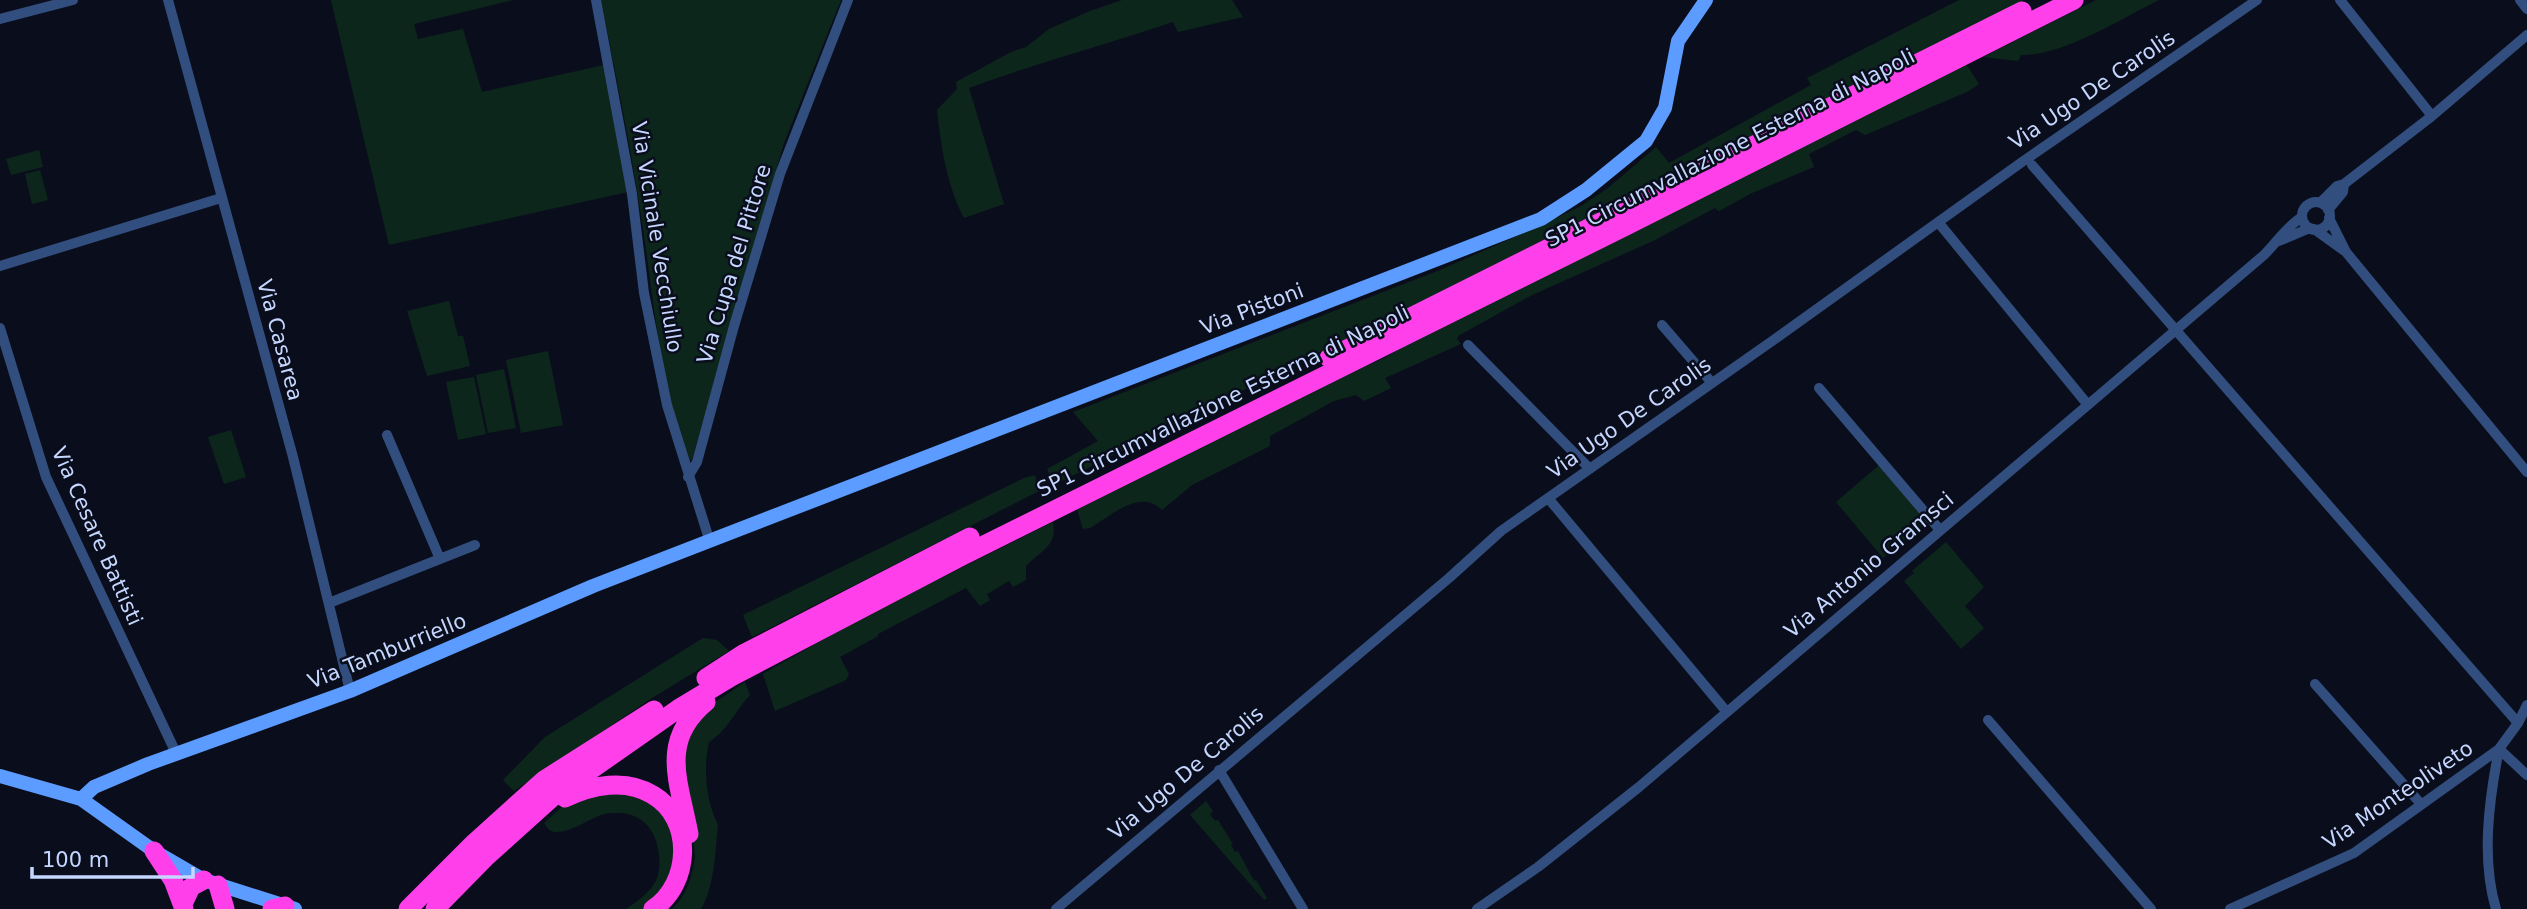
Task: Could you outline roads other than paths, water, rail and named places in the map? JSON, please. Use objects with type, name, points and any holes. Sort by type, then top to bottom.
[{"type":"highway","name":"SP1 Circumvallazione Esterna di Napoli","points":[[435,909],[550,793],[743,654],[874,585],[2045,0]]},
{"type":"highway","name":"SP1 Circumvallazione Esterna di Napoli","points":[[408,909],[474,843],[731,677],[984,545],[2074,0]]},
{"type":"highway","points":[[666,909],[676,898],[690,861],[690,840],[677,764],[677,740],[692,712],[731,677]]},
{"type":"highway","points":[[550,793],[605,785],[628,785],[653,795],[668,809],[679,828],[683,843],[682,860],[679,877],[672,891],[653,909]]},
{"type":"highway","points":[[153,851],[173,880],[183,906]]},
{"type":"highway","points":[[183,906],[191,887],[211,883],[225,909]]},
{"type":"street","points":[[0,19],[73,0]]},
{"type":"street","name":"Via Casarea","points":[[168,0],[293,457],[350,691]]},
{"type":"street","name":"Via Vicinale Vecchiullo","points":[[596,0],[632,194],[644,293],[667,405],[688,477]]},
{"type":"street","name":"Via Cupa del Pittore","points":[[688,477],[697,462],[780,174],[848,0]]},
{"type":"street","name":"Via Pistoni","points":[[710,542],[1541,219],[1586,190],[1646,141],[1665,108],[1678,41],[1706,0]]},
{"type":"street","name":"Via Ugo De Carolis","points":[[1056,909],[1441,585],[1501,531],[2257,0]]},
{"type":"street","points":[[2340,0],[2432,116]]},
{"type":"street","points":[[2520,0],[2527,9]]},
{"type":"street","points":[[2312,229],[2326,225],[2326,210],[2343,192],[2344,184],[2432,116],[2527,35]]},
{"type":"street","points":[[2032,165],[2518,723]]},
{"type":"street","points":[[0,266],[221,198]]},
{"type":"street","points":[[2346,252],[2306,226],[2302,217],[2307,205],[2326,210],[2346,252],[2527,472]]},
{"type":"street","name":"Via Antonio Gramsci","points":[[1477,909],[1538,867],[1596,821],[2177,330],[2279,241],[2285,230],[2302,217]]},
{"type":"street","points":[[1938,222],[2088,405]]},
{"type":"street","name":"Via Antonio Gramsci","points":[[2279,241],[2312,229]]},
{"type":"street","points":[[1662,326],[1712,383]]},
{"type":"street","name":"Via Cesare Battisti","points":[[0,328],[46,477],[176,753]]},
{"type":"street","points":[[1468,345],[1590,469]]},
{"type":"street","points":[[1819,388],[1940,530]]},
{"type":"street","points":[[387,435],[440,559]]},
{"type":"street","points":[[688,477],[710,542]]},
{"type":"street","points":[[1548,498],[1726,711]]},
{"type":"street","name":"Via Tamburriello","points":[[81,799],[94,787],[176,753],[350,691],[593,586],[710,542]]},
{"type":"street","points":[[329,603],[475,545]]},
{"type":"street","points":[[2315,684],[2421,804]]},
{"type":"street","name":"Via Monteoliveto","points":[[2230,909],[2354,853],[2499,749],[2527,705]]},
{"type":"street","points":[[1987,720],[2151,909]]},
{"type":"street","points":[[2499,749],[2527,775]]},
{"type":"street","points":[[2496,909],[2488,858],[2499,749]]},
{"type":"street","points":[[1219,770],[1303,909]]},
{"type":"street","points":[[0,776],[81,799],[153,851],[211,883],[284,908]]}]
